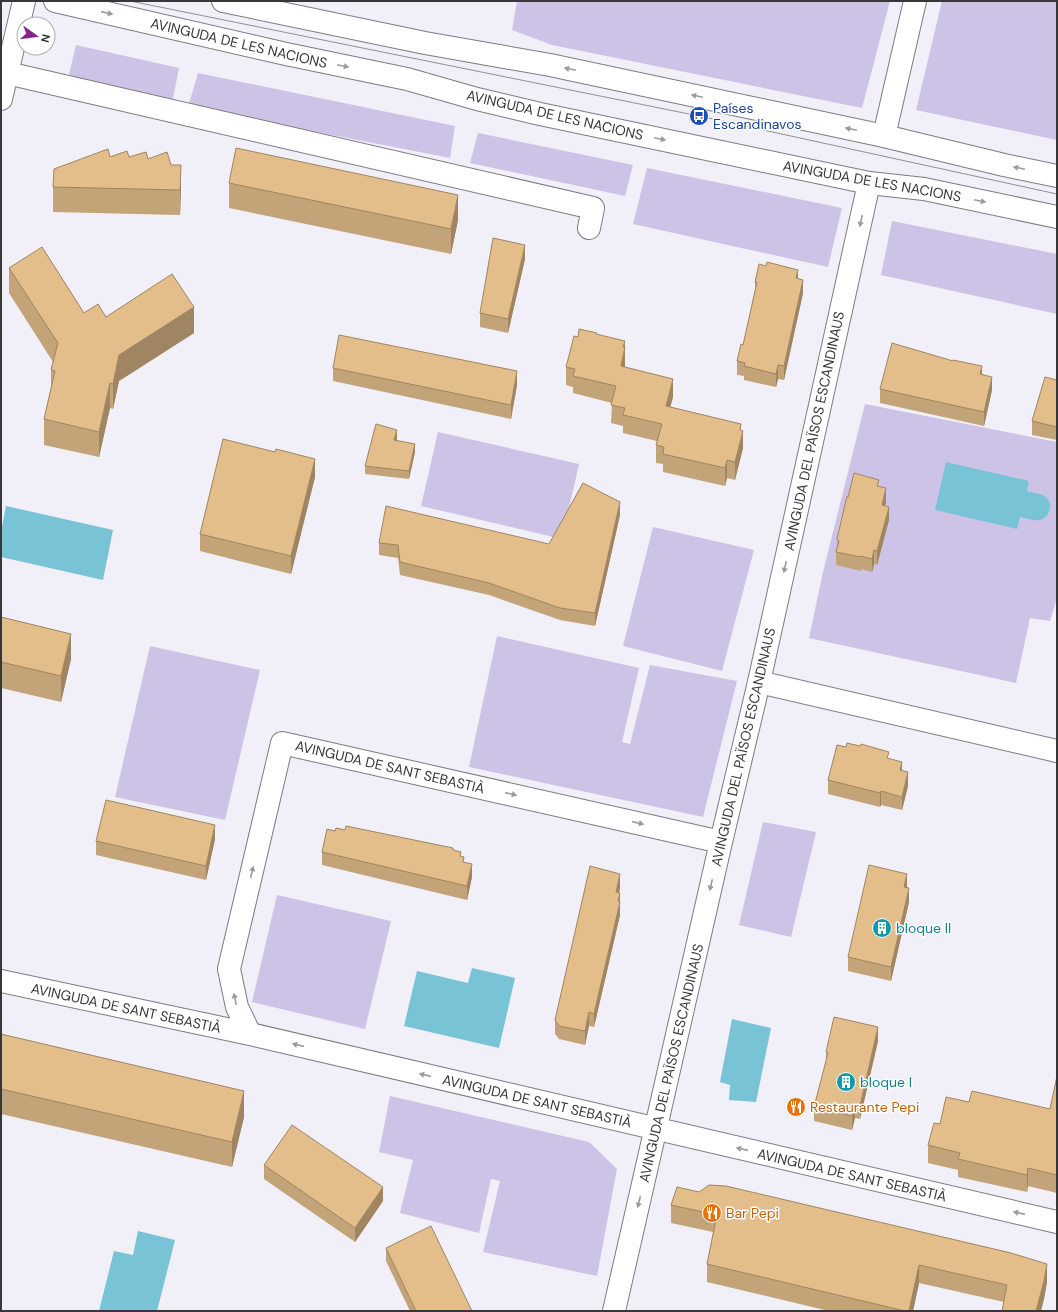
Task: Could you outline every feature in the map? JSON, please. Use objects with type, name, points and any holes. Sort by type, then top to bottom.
[{"type":"street","points":[[1,99],[24,1]]},
{"type":"street","name":"AVINGUDA DE LES NACIONS","points":[[55,1],[407,80],[540,114],[869,183],[924,189],[1057,217]]},
{"type":"street","points":[[223,1],[425,42],[550,65],[884,136],[1004,165],[1057,176]]},
{"type":"street","points":[[884,136],[915,1]]},
{"type":"street","points":[[7,73],[593,208],[589,228]]},
{"type":"street","name":"AVINGUDA DEL PAÏSOS ESCANDINAUS","points":[[614,1311],[759,682],[869,183]]},
{"type":"street","points":[[759,682],[1057,751]]},
{"type":"street","name":"AVINGUDA DE SANT SEBASTIÀ","points":[[250,1034],[237,1006],[229,969],[282,743],[721,842]]},
{"type":"street","name":"AVINGUDA DE SANT SEBASTIÀ","points":[[1,981],[250,1034],[656,1130],[1057,1222]]},
{"type":"shaded area","points":[[517,1],[890,1],[862,108],[552,45],[512,30]]},
{"type":"shaded area","points":[[942,1],[1057,1],[1057,140],[916,110]]},
{"type":"shaded area","points":[[76,45],[179,68],[172,103],[68,79]]},
{"type":"shaded area","points":[[198,73],[455,126],[450,158],[188,107]]},
{"type":"shaded area","points":[[478,133],[633,165],[625,196],[470,163]]},
{"type":"shaded area","points":[[647,168],[842,208],[828,267],[633,224]]},
{"type":"shaded area","points":[[892,221],[1057,254],[1057,314],[881,275]]},
{"type":"shaded area","points":[[865,404],[1057,442],[1057,598],[1050,621],[1030,618],[1016,683],[809,638],[823,572]]},
{"type":"shaded area","points":[[438,432],[579,464],[562,539],[421,506]]},
{"type":"shaded area","points":[[653,527],[754,550],[722,671],[623,646]]},
{"type":"shaded area","points":[[497,636],[639,668],[622,742],[630,744],[650,665],[737,681],[703,817],[469,767]]},
{"type":"shaded area","points":[[150,646],[260,670],[225,820],[115,797]]},
{"type":"shaded area","points":[[763,822],[816,832],[791,937],[739,925]]},
{"type":"shaded area","points":[[277,895],[391,921],[365,1029],[252,1002]]},
{"type":"shaded area","points":[[390,1096],[589,1142],[617,1169],[597,1276],[483,1252],[500,1181],[491,1179],[479,1233],[400,1213],[413,1160],[379,1152]]},
{"type":"water","points":[[946,462],[1029,481],[1027,491],[1045,496],[1050,505],[1049,512],[1045,517],[1039,520],[1020,517],[1017,529],[935,510]]},
{"type":"water","points":[[6,506],[113,530],[103,580],[1,557],[1,532]]},
{"type":"water","points":[[472,968],[515,978],[499,1048],[404,1026],[417,971],[468,983]]},
{"type":"water","points":[[732,1019],[771,1028],[756,1102],[729,1100],[730,1085],[720,1082]]},
{"type":"water","points":[[138,1231],[175,1240],[157,1311],[99,1311],[114,1251],[133,1255]]},
{"type":"building","points":[[236,148],[458,195],[451,229],[229,183]]},
{"type":"building","points":[[108,149],[110,157],[127,151],[129,157],[146,152],[148,159],[167,152],[171,165],[181,165],[180,190],[53,187],[54,169]]},
{"type":"building","points":[[493,238],[525,245],[508,319],[480,313]]},
{"type":"building","points":[[42,247],[84,313],[98,304],[106,317],[172,274],[194,307],[119,355],[113,384],[110,383],[99,432],[44,419],[55,371],[51,370],[58,343],[9,268]]},
{"type":"building","points":[[767,262],[798,270],[796,278],[803,280],[784,366],[778,365],[776,374],[744,366],[745,363],[737,361],[741,344],[743,345],[757,282],[755,282],[759,264],[766,266]]},
{"type":"building","points":[[579,329],[625,341],[621,366],[673,379],[666,406],[741,424],[740,430],[743,431],[735,462],[727,460],[725,468],[663,454],[664,447],[656,445],[662,424],[623,415],[625,408],[611,405],[616,386],[573,376],[575,369],[566,367],[574,336],[578,337]]},
{"type":"building","points":[[339,335],[517,371],[511,405],[333,368]]},
{"type":"building","points":[[892,343],[953,361],[982,366],[980,374],[992,377],[984,412],[880,389]]},
{"type":"building","points":[[1045,377],[1057,380],[1057,427],[1032,421]]},
{"type":"building","points":[[376,424],[397,430],[394,440],[415,444],[409,471],[365,466]]},
{"type":"building","points":[[223,439],[275,452],[276,449],[315,459],[291,556],[200,534]]},
{"type":"building","points":[[854,473],[879,480],[877,486],[886,488],[882,505],[889,507],[877,551],[874,550],[872,559],[836,552],[839,541],[837,539]]},
{"type":"building","points":[[583,483],[620,502],[595,613],[560,608],[489,583],[400,562],[398,545],[379,543],[386,506],[549,544]]},
{"type":"building","points":[[1,617],[71,634],[61,676],[1,662]]},
{"type":"building","points":[[847,743],[860,746],[861,744],[889,752],[887,758],[902,762],[900,770],[908,772],[902,797],[828,780],[837,745],[846,747]]},
{"type":"building","points":[[106,800],[215,825],[206,866],[96,841]]},
{"type":"building","points":[[346,826],[453,848],[453,850],[461,852],[460,856],[464,857],[463,862],[472,864],[467,886],[322,852],[327,829],[335,831],[336,828],[345,830]]},
{"type":"building","name":"bloque II","points":[[869,865],[907,874],[904,887],[909,888],[891,967],[848,957]]},
{"type":"building","points":[[590,866],[620,874],[616,892],[620,893],[618,901],[620,902],[594,1014],[589,1012],[585,1031],[559,1026],[555,1020]]},
{"type":"building","name":"bloque I","points":[[834,1017],[878,1027],[860,1106],[855,1104],[852,1116],[814,1107],[828,1053],[826,1052]]},
{"type":"building","points":[[1,1034],[244,1091],[232,1142],[1,1089]]},
{"type":"building","points":[[1057,1076],[1057,1175],[1028,1168],[1027,1175],[958,1159],[960,1153],[928,1145],[934,1123],[940,1124],[946,1097],[969,1102],[972,1091],[1050,1109]]},
{"type":"building","points":[[292,1125],[383,1187],[355,1228],[264,1165]]},
{"type":"building","points":[[709,1185],[726,1186],[1011,1253],[1047,1264],[1036,1311],[1002,1311],[1007,1285],[919,1265],[909,1311],[905,1311],[707,1264],[717,1215],[671,1205],[677,1187],[699,1192]]},
{"type":"building","points":[[431,1226],[472,1311],[416,1311],[386,1248]]},
{"type":"tram line","points":[[130,1],[699,116],[1057,194]]},
{"type":"place","name":"Países Escandinavos","points":[[699,116]]},
{"type":"place","name":"bloque II","points":[[882,928]]},
{"type":"place","name":"bloque I","points":[[846,1082]]},
{"type":"place","name":"Restaurante Pepi","points":[[796,1107]]},
{"type":"place","name":"Bar Pepi","points":[[712,1213]]}]
